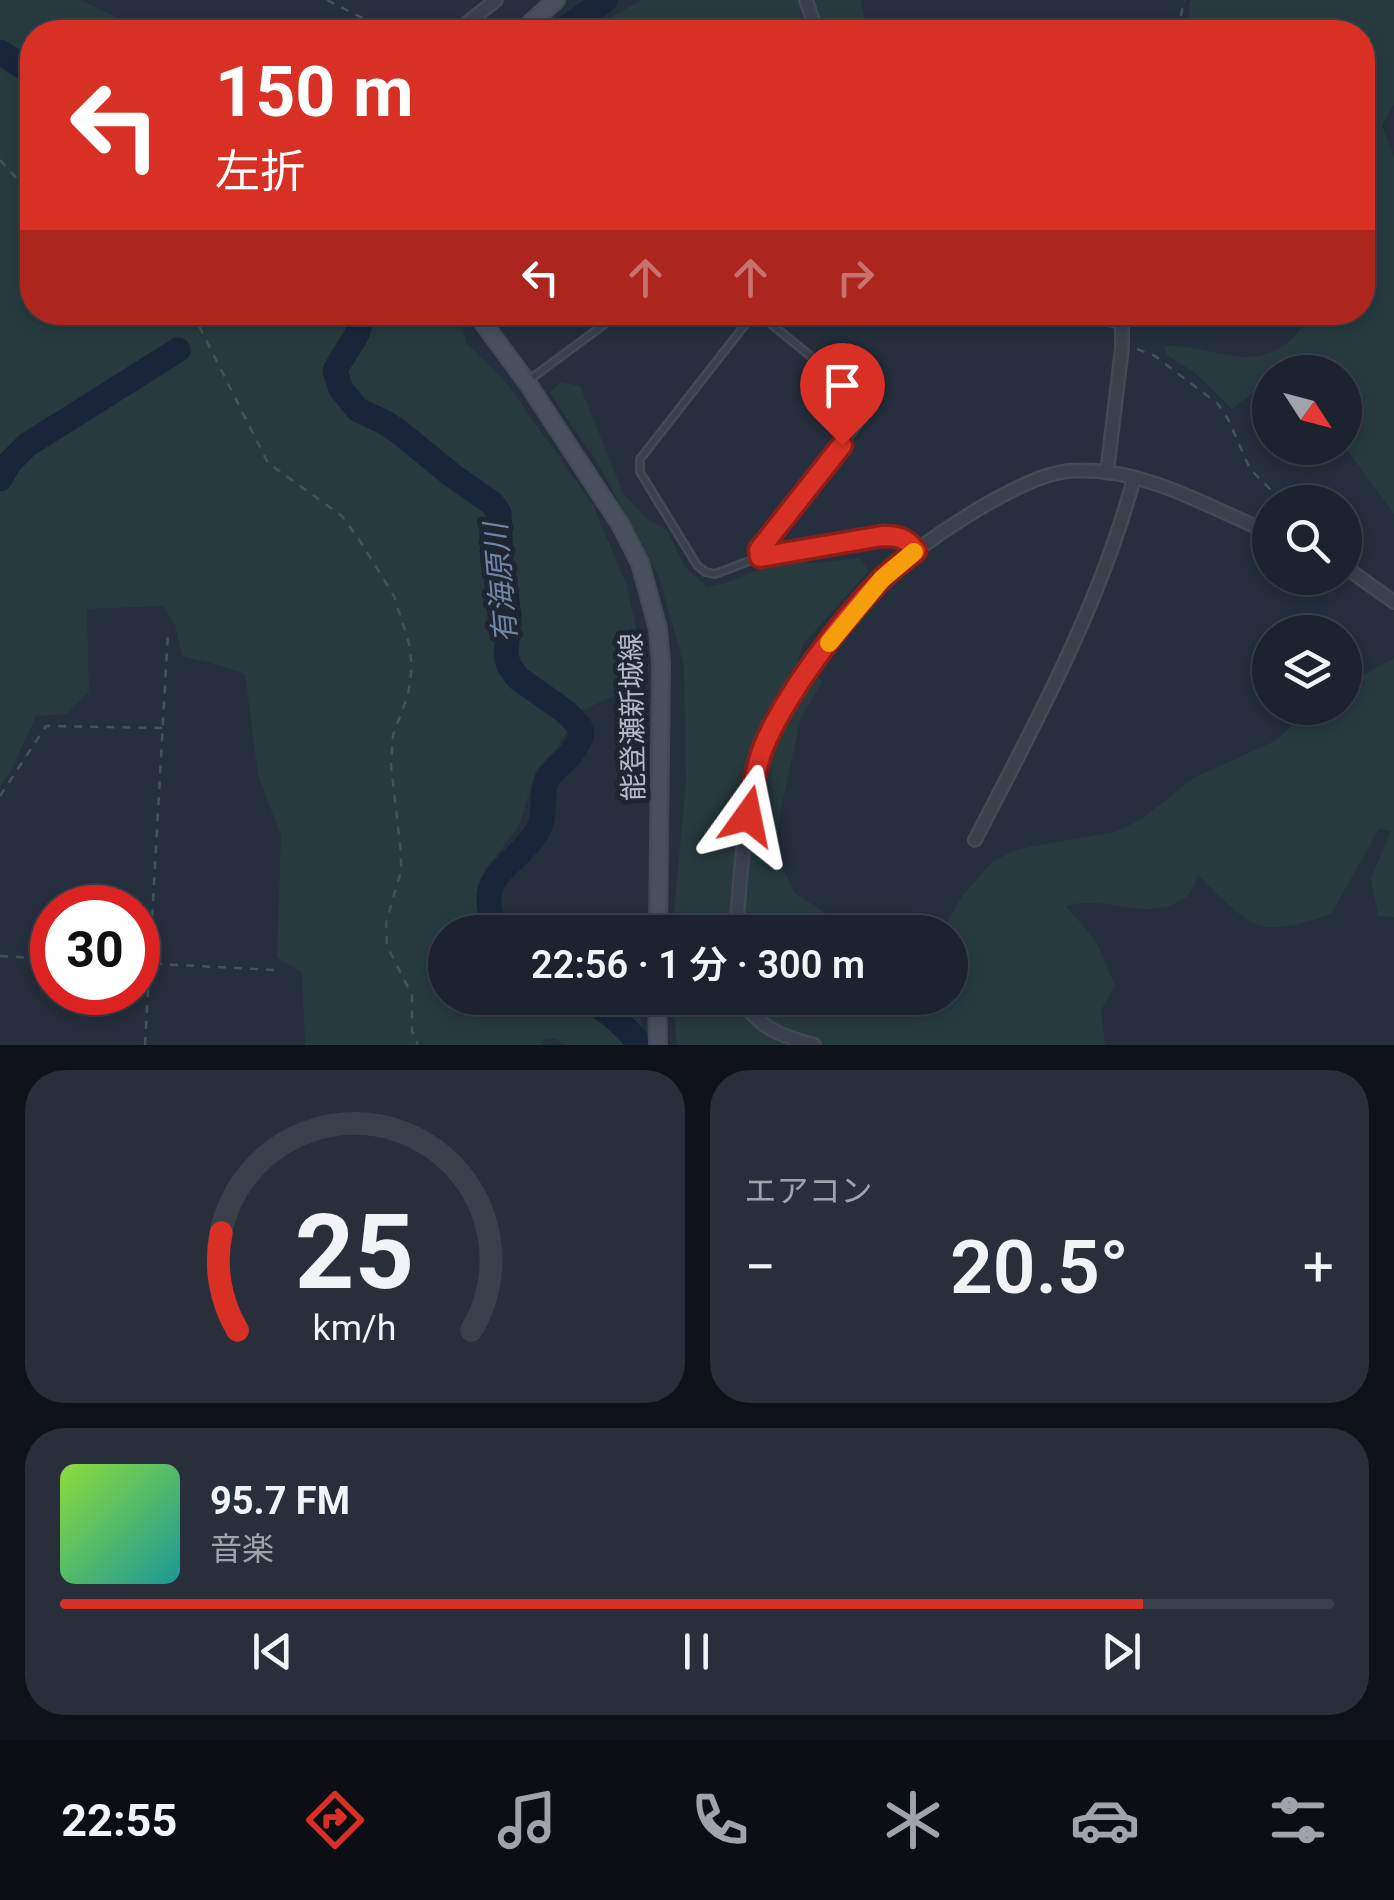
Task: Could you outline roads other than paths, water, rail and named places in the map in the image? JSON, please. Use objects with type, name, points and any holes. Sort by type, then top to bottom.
[{"type":"main road","points":[[534,20],[556,0]]},
{"type":"main road","name":"能登瀬新城線","points":[[484,325],[620,524],[640,562],[658,629],[661,664],[658,915]]},
{"type":"main road","points":[[657,1015],[658,1045]]},
{"type":"street","points":[[471,20],[496,0]]},
{"type":"street","points":[[1107,472],[1122,325]]},
{"type":"street","points":[[738,915],[749,807],[763,749],[782,710],[852,613],[882,579],[916,551],[995,499],[1030,481],[1067,470],[1107,472],[1154,482],[1252,526]]},
{"type":"street","points":[[975,840],[1041,711],[1091,600],[1134,478]]},
{"type":"street","points":[[1362,580],[1394,602]]},
{"type":"street","points":[[752,1015],[780,1035],[814,1045]]},
{"type":"lane","points":[[526,382],[603,325]]},
{"type":"lane","points":[[746,325],[640,459],[640,472],[696,565],[715,574],[760,557],[882,536],[907,539],[916,551]]},
{"type":"lane","points":[[760,557],[759,550],[868,409],[864,399],[772,325]]},
{"type":"waterway","points":[[578,20],[605,0]]},
{"type":"waterway","name":"有海原川","points":[[0,52],[20,65]]},
{"type":"waterway","name":"有海原川","points":[[360,325],[335,371],[341,389],[358,410],[398,431],[492,503],[499,513],[509,616],[509,666],[518,678],[566,712],[582,735],[572,753],[548,778],[537,832],[491,886],[492,915]]},
{"type":"waterway","points":[[0,479],[27,445],[178,350]]},
{"type":"waterway","name":"有海原川","points":[[610,1015],[637,1041]]}]
